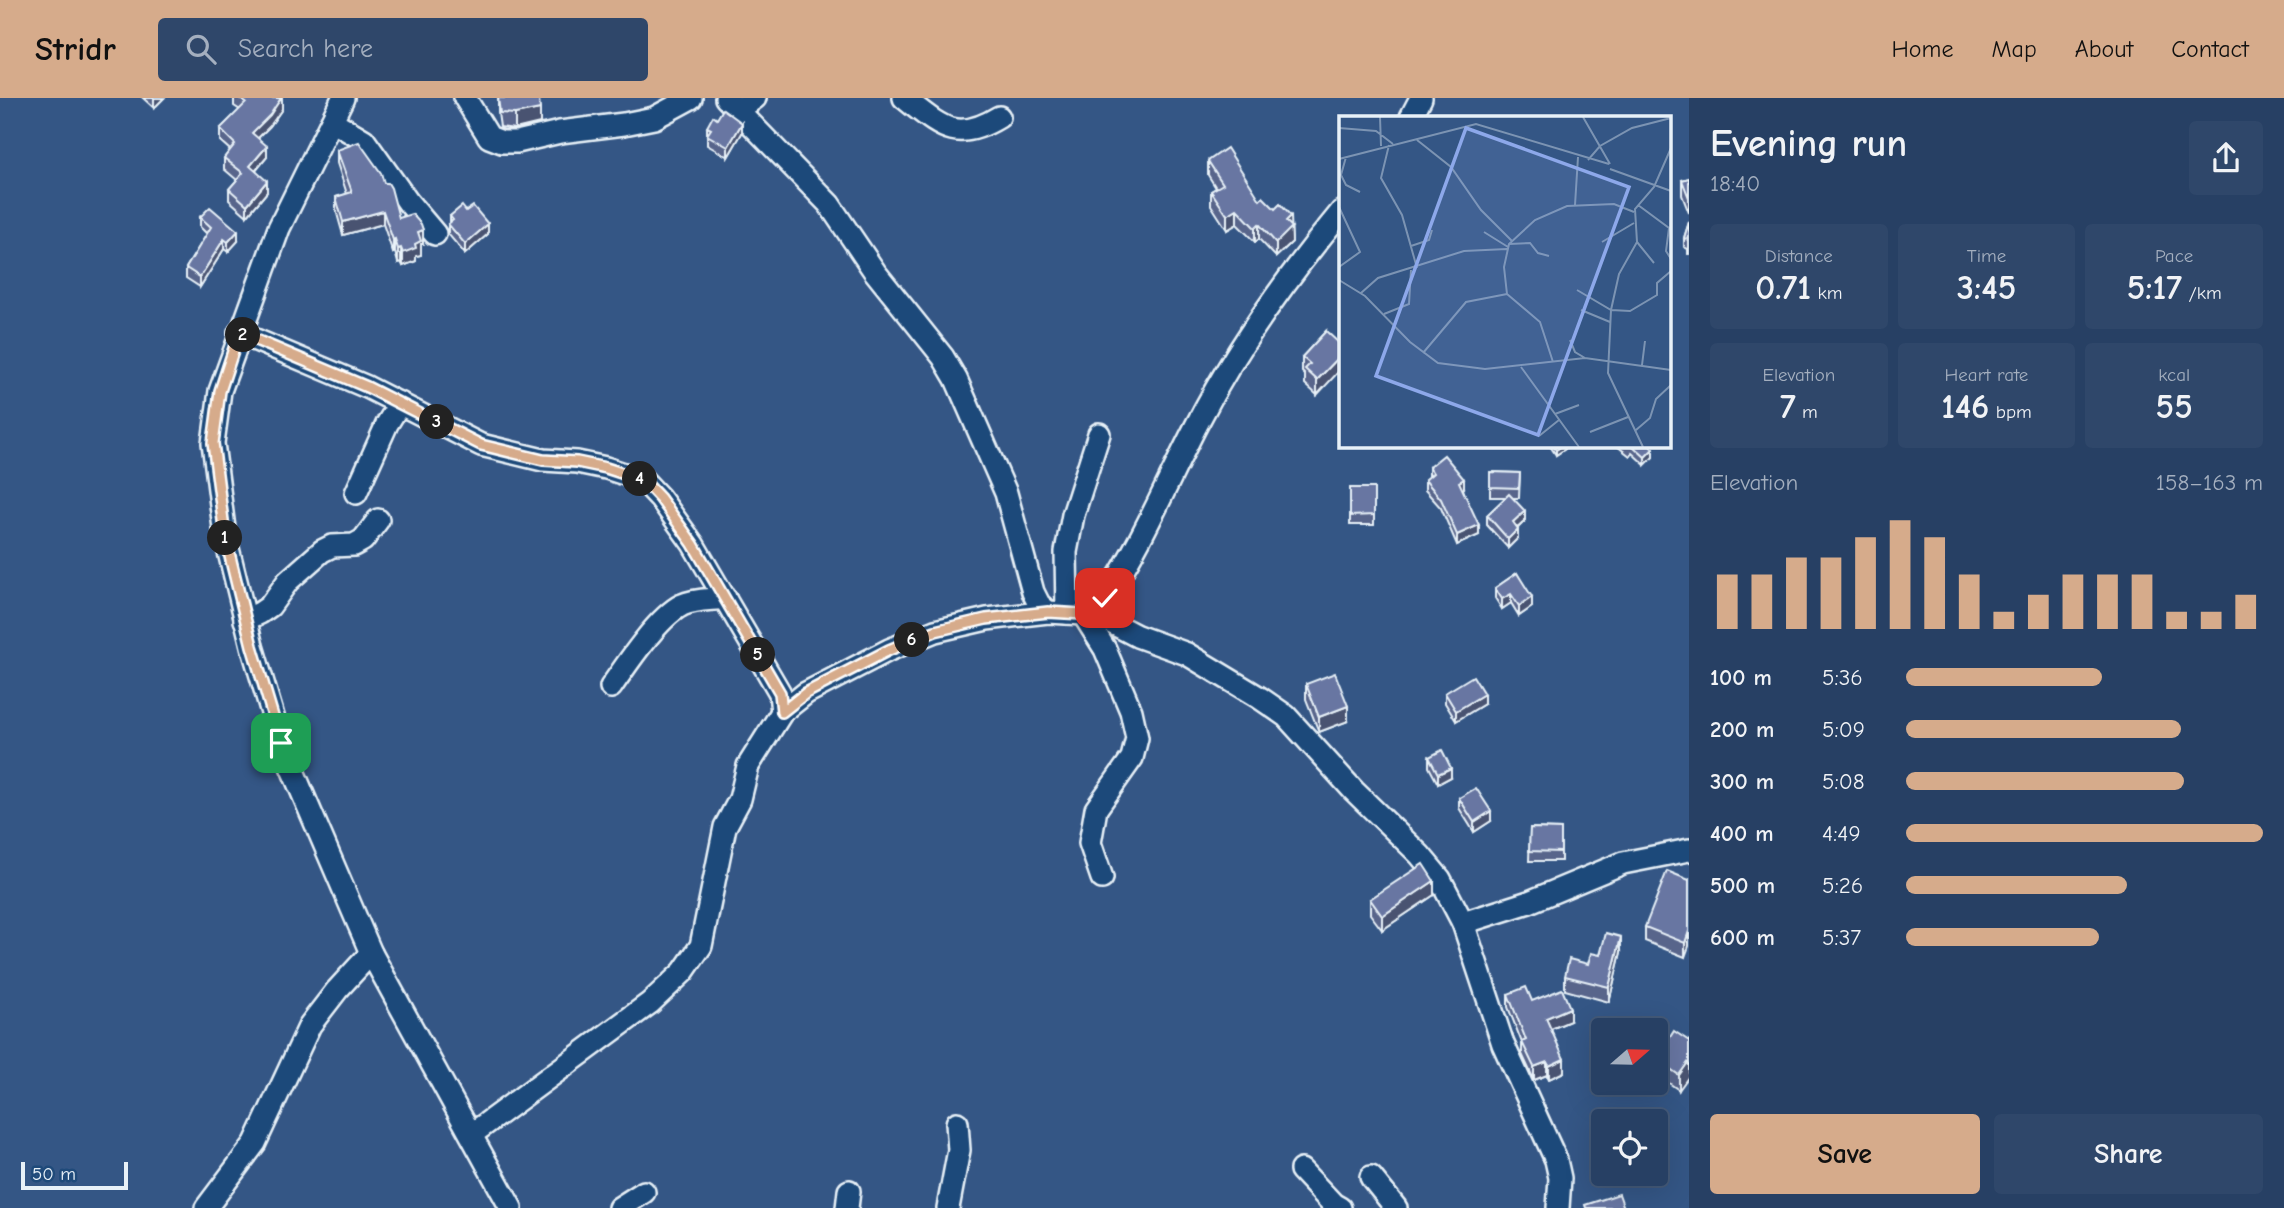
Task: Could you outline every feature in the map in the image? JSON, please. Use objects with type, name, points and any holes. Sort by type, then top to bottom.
[{"type":"street","points":[[343,98],[279,228],[220,391],[213,443],[225,536],[245,620],[281,743],[371,953],[511,1208]]},
{"type":"street","points":[[465,98],[489,137],[502,142],[517,142],[560,132],[654,118],[691,98]]},
{"type":"street","points":[[731,104],[755,98]]},
{"type":"street","points":[[904,98],[935,122],[951,130],[969,131],[999,117]]},
{"type":"street","points":[[1412,116],[1421,98]]},
{"type":"street","points":[[731,104],[829,204],[874,272],[890,288],[956,379],[1006,493],[1033,592],[1039,604],[1110,622],[1137,636],[1186,653],[1260,698],[1286,716],[1440,879],[1463,923],[1503,1044],[1556,1160],[1560,1178],[1558,1208]]},
{"type":"street","points":[[332,121],[364,140],[408,202],[435,234]]},
{"type":"street","points":[[1110,622],[1104,609],[1105,598],[1173,475],[1198,423],[1275,296],[1339,215]]},
{"type":"street","points":[[239,333],[318,365],[481,445],[543,460],[587,464],[643,480],[660,498],[693,544],[780,693],[782,712]]},
{"type":"street","points":[[356,493],[387,424],[400,403]]},
{"type":"street","points":[[1066,613],[1066,552],[1073,515],[1099,434]]},
{"type":"street","points":[[245,620],[270,606],[288,581],[321,551],[332,546],[354,545],[363,540],[377,520]]},
{"type":"street","points":[[611,687],[635,652],[674,611],[692,602],[725,598]]},
{"type":"street","points":[[472,1134],[650,1003],[683,972],[701,946],[725,827],[740,799],[748,766],[782,712],[806,693],[889,650],[935,631],[986,619],[1066,613],[1105,649],[1131,711],[1137,738],[1132,758],[1096,809],[1090,843],[1102,878]]},
{"type":"street","points":[[1463,923],[1529,902],[1623,863],[1689,850]]},
{"type":"street","points":[[206,1208],[255,1143],[310,1025],[371,953]]},
{"type":"street","points":[[948,1208],[959,1150],[957,1123]]},
{"type":"street","points":[[1301,1170],[1340,1208]]},
{"type":"street","points":[[1371,1177],[1396,1208]]},
{"type":"street","points":[[619,1208],[644,1192]]},
{"type":"building","points":[[239,98],[281,98],[270,115],[252,133],[267,146],[250,166],[267,181],[247,205],[229,189],[243,173],[224,158],[235,144],[220,129],[246,103]]},
{"type":"building","points":[[498,98],[539,98],[540,109],[515,114],[500,113]]},
{"type":"building","points":[[723,109],[742,123],[728,147],[707,135],[711,129],[707,127],[713,116],[717,119]]},
{"type":"building","points":[[359,142],[381,173],[384,183],[388,183],[391,188],[399,218],[412,214],[421,224],[423,230],[418,232],[421,241],[415,244],[416,248],[403,253],[401,248],[398,249],[383,211],[343,222],[336,197],[352,192],[337,150]]},
{"type":"building","points":[[1227,148],[1260,200],[1263,197],[1275,209],[1280,204],[1291,216],[1286,221],[1292,227],[1276,243],[1259,224],[1255,228],[1237,209],[1227,215],[1211,191],[1223,184],[1208,161]]},
{"type":"building","points":[[1689,178],[1689,198],[1682,180]]},
{"type":"building","points":[[462,206],[466,211],[473,206],[488,224],[465,244],[448,224],[453,220],[450,216]]},
{"type":"building","points":[[210,207],[238,231],[228,242],[224,239],[200,277],[186,268],[211,227],[200,217]]},
{"type":"building","points":[[1689,222],[1689,240],[1684,238]]},
{"type":"building","points":[[1326,331],[1339,343],[1339,357],[1317,380],[1305,369],[1310,364],[1302,357]]},
{"type":"building","points":[[1635,448],[1652,448],[1645,457]]},
{"type":"building","points":[[1444,455],[1464,479],[1459,482],[1479,525],[1457,535],[1441,499],[1425,480],[1433,473],[1429,467]]},
{"type":"building","points":[[1490,472],[1520,473],[1519,488],[1490,487]]},
{"type":"building","points":[[1350,488],[1374,488],[1374,515],[1350,516]]},
{"type":"building","points":[[1509,494],[1525,511],[1513,522],[1518,529],[1508,539],[1487,515]]},
{"type":"building","points":[[1517,573],[1532,597],[1519,606],[1511,594],[1502,599],[1495,588]]},
{"type":"building","points":[[1335,673],[1348,706],[1319,717],[1306,684]]},
{"type":"building","points":[[1473,676],[1484,694],[1456,711],[1445,693]]},
{"type":"building","points":[[1442,750],[1451,768],[1438,774],[1429,757]]},
{"type":"building","points":[[1476,788],[1491,811],[1474,822],[1459,798]]},
{"type":"building","points":[[1530,828],[1561,829],[1561,852],[1529,851]]},
{"type":"building","points":[[1423,864],[1434,881],[1382,916],[1370,899]]},
{"type":"building","points":[[1667,871],[1689,880],[1689,931],[1685,943],[1645,927]]},
{"type":"building","points":[[1606,933],[1621,937],[1609,987],[1565,976],[1569,959],[1588,964],[1591,953],[1600,955]]},
{"type":"building","points":[[1526,987],[1532,1001],[1562,989],[1570,1008],[1546,1018],[1564,1059],[1549,1066],[1547,1062],[1534,1067],[1522,1042],[1526,1040],[1508,994]]},
{"type":"building","points":[[1674,1031],[1689,1041],[1689,1061],[1679,1075],[1668,1067],[1668,1040]]},
{"type":"building","points":[[1619,1194],[1624,1208],[1586,1208],[1585,1205]]},
{"type":"route","points":[[281,743],[252,646],[225,536],[213,443],[220,391],[239,333],[367,387],[481,445],[543,460],[577,462],[606,468],[643,480],[660,498],[693,544],[780,693],[782,712],[806,693],[889,650],[935,631],[986,619],[1048,612],[1083,614],[1110,622],[1104,609],[1105,598]]}]
